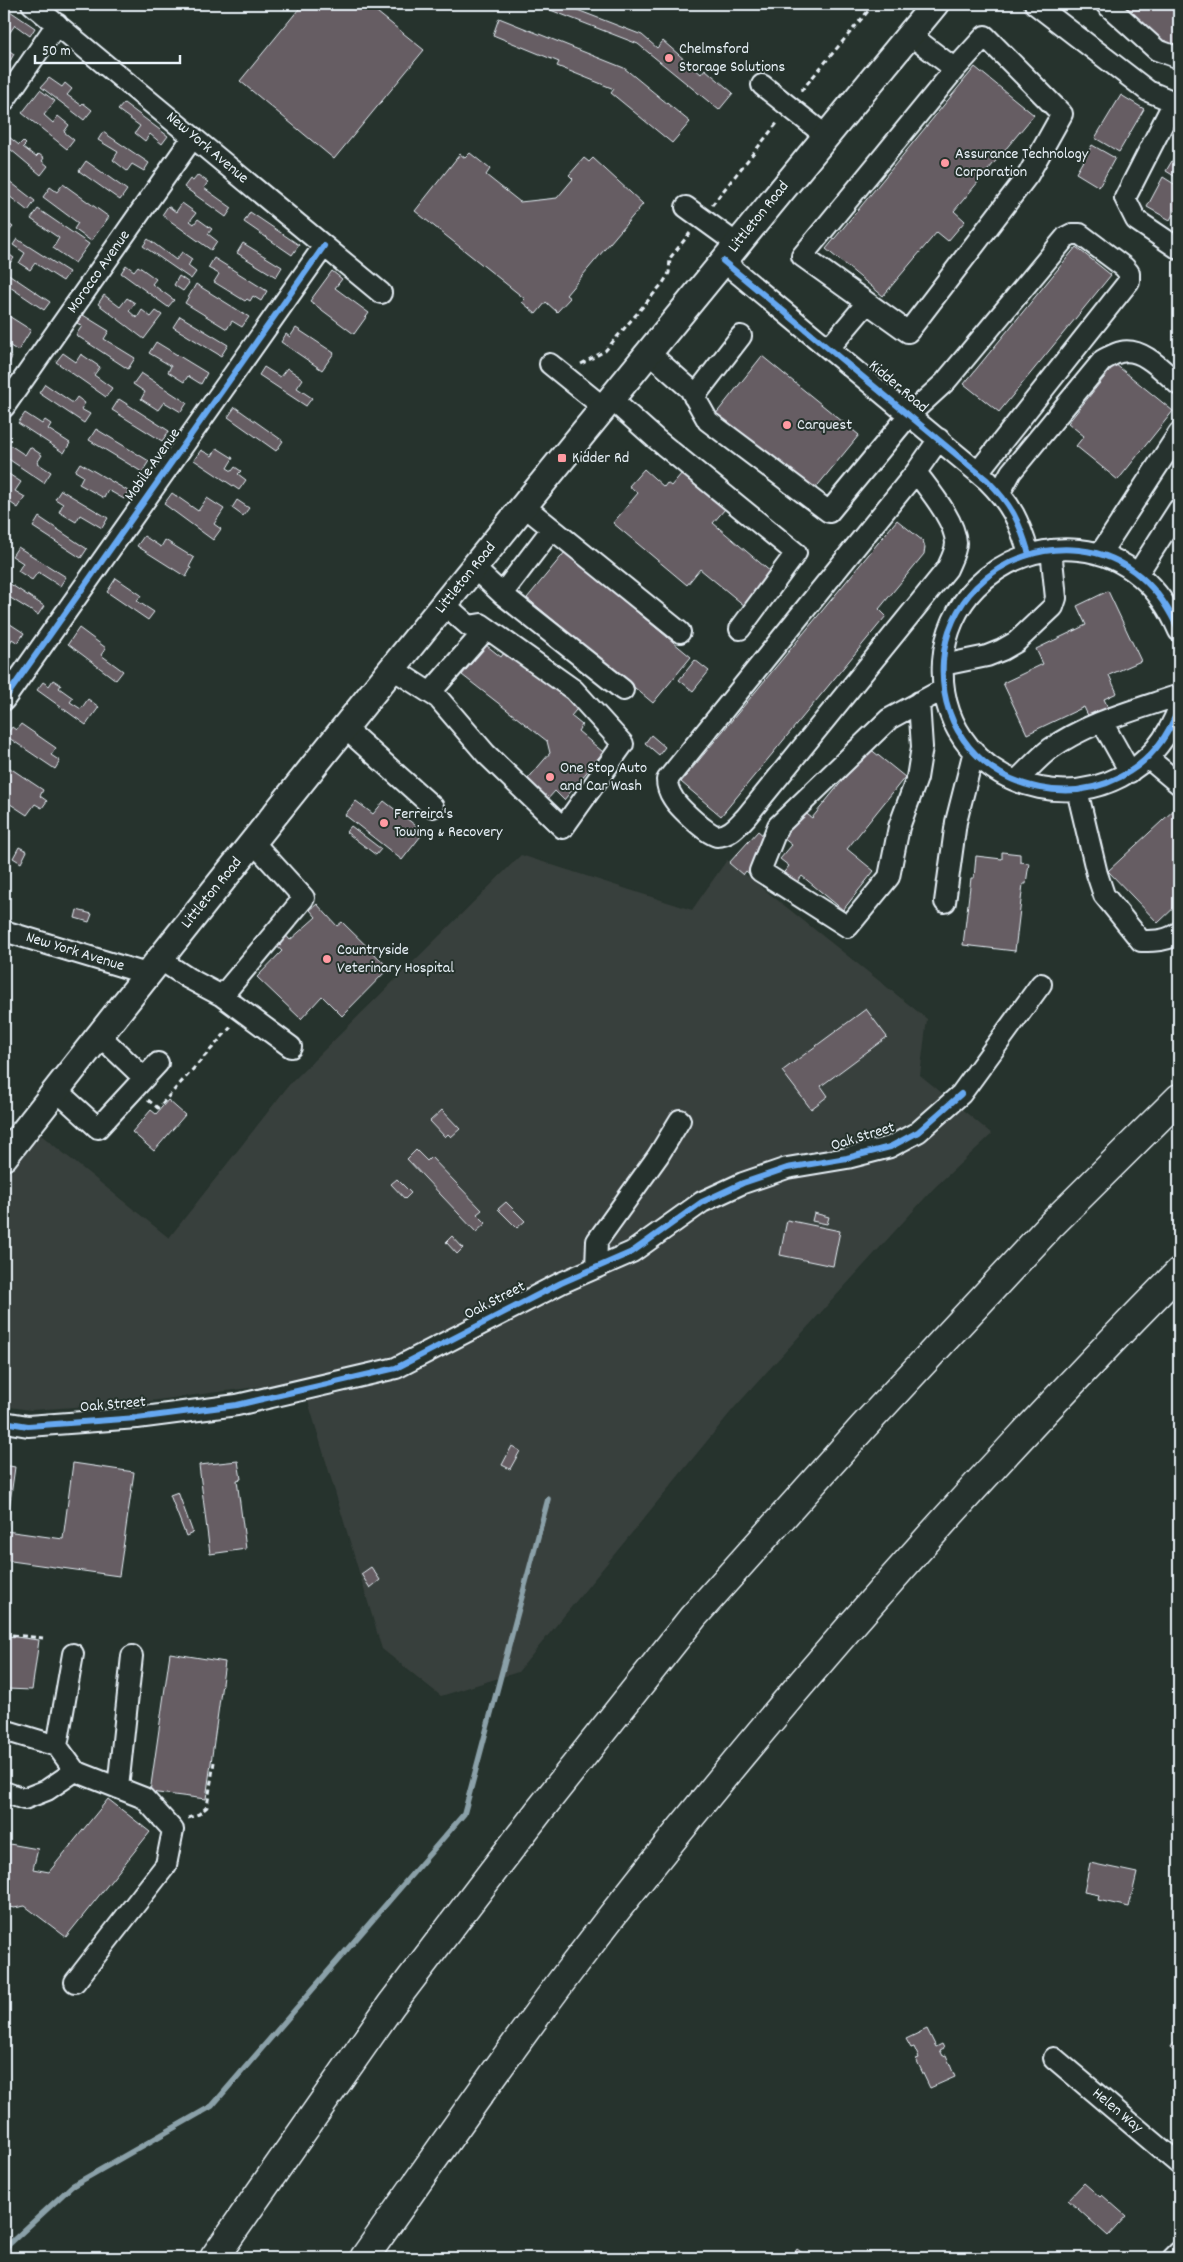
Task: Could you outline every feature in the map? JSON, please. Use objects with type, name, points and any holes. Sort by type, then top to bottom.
[{"type":"highway","points":[[214,2258],[391,2005],[539,1811],[693,1617],[864,1426],[1051,1225],[1179,1098]]},
{"type":"highway","points":[[364,2258],[569,1972],[703,1800],[943,1520],[1066,1386],[1179,1272]]},
{"type":"main road","name":"Littleton Road","points":[[4,1157],[153,966],[444,604],[648,352],[935,4]]},
{"type":"street","name":"New York Avenue","points":[[32,4],[381,293]]},
{"type":"street","points":[[1035,4],[1148,90],[1177,103],[1125,198],[1136,220],[1179,249]]},
{"type":"street","points":[[1106,4],[1157,50],[1179,58]]},
{"type":"street","points":[[4,101],[57,24]]},
{"type":"street","points":[[909,34],[956,69]]},
{"type":"street","points":[[985,36],[1062,114],[1028,175],[908,332],[802,256],[956,69],[985,36]]},
{"type":"street","points":[[762,85],[826,136]]},
{"type":"street","name":"Morocco Avenue","points":[[4,407],[193,138]]},
{"type":"street","name":"Kidder Road","points":[[694,212],[730,252],[829,348],[1000,492],[1013,510],[1030,554]]},
{"type":"street","points":[[648,352],[690,389],[708,421],[829,512],[909,415],[945,382],[1066,237],[1072,234],[1080,234],[1124,267],[1129,273],[1129,280],[978,472]]},
{"type":"street","name":"Mobile Avenue","points":[[4,700],[324,246]]},
{"type":"street","points":[[829,348],[867,303]]},
{"type":"street","points":[[694,397],[741,336]]},
{"type":"street","points":[[1000,492],[1011,472],[1103,360],[1121,352],[1131,351],[1142,354],[1179,385]]},
{"type":"street","points":[[557,370],[607,403],[656,439],[796,553],[740,629]]},
{"type":"street","points":[[1100,554],[1179,433]]},
{"type":"street","points":[[916,472],[934,495],[951,525],[956,544],[947,569],[746,817],[732,831],[719,836],[711,835],[673,800],[667,788],[667,780],[916,472],[939,439]]},
{"type":"street","points":[[524,506],[551,530],[680,632]]},
{"type":"street","points":[[1138,573],[1179,509]]},
{"type":"street","points":[[502,594],[551,530]]},
{"type":"street","points":[[943,665],[987,656],[1002,650],[1016,642],[1053,607],[1056,598],[1051,550]]},
{"type":"street","points":[[1179,631],[1171,612],[1159,593],[1138,573],[1100,554],[1081,550],[1051,550],[1030,554],[998,568],[972,591],[953,621],[947,637],[943,665],[944,689],[954,722],[974,751],[1000,773],[1016,781],[1042,789],[1077,790],[1110,782],[1130,772],[1148,758],[1162,741],[1174,722],[1179,707]]},
{"type":"street","points":[[474,568],[502,594],[623,690]]},
{"type":"street","points":[[392,669],[438,698],[486,754],[563,828],[624,744],[574,690],[481,624],[469,626],[444,604]]},
{"type":"street","points":[[430,693],[487,628]]},
{"type":"street","points":[[919,702],[922,747],[917,778],[899,827],[889,877],[848,927],[760,871],[778,826],[890,719],[919,702],[944,689]]},
{"type":"street","points":[[1016,781],[1049,750],[1070,736],[1102,722],[1179,696]]},
{"type":"street","points":[[1102,722],[1130,772]]},
{"type":"street","points":[[345,728],[433,807]]},
{"type":"street","points":[[945,902],[956,822],[974,751]]},
{"type":"street","points":[[1148,758],[1179,784]]},
{"type":"street","points":[[1077,790],[1097,874],[1104,895],[1141,941],[1156,942],[1175,936],[1179,932]]},
{"type":"street","points":[[222,996],[304,898],[253,842]]},
{"type":"street","name":"New York Avenue","points":[[4,931],[153,966],[188,978],[222,996],[291,1047]]},
{"type":"street","name":"Oak Street","points":[[4,1422],[28,1426],[137,1418],[237,1405],[396,1368],[561,1283],[632,1252],[702,1202],[743,1183],[787,1168],[847,1158],[890,1146],[918,1132],[961,1094],[1041,984]]},
{"type":"street","points":[[99,1035],[139,1083]]},
{"type":"street","points":[[56,1090],[98,1128],[158,1063]]},
{"type":"street","points":[[596,1268],[597,1241],[658,1156],[680,1120]]},
{"type":"street","points":[[57,1746],[73,1654]]},
{"type":"street","points":[[118,1788],[132,1656]]},
{"type":"street","points":[[4,1730],[57,1746],[75,1771],[144,1798],[173,1830],[166,1865],[75,1982]]},
{"type":"street","points":[[4,1792],[24,1799],[47,1790],[75,1771]]},
{"type":"street","name":"Helen Way","points":[[1054,2058],[1179,2164]]},
{"type":"street","points":[[1173,2258],[1179,2252]]},
{"type":"path","points":[[798,96],[874,4]]},
{"type":"path","points":[[557,370],[606,351],[670,273],[670,258],[694,212],[780,119]]},
{"type":"path","points":[[139,1083],[158,1108],[244,1013]]},
{"type":"path","points":[[12,1635],[43,1638]]},
{"type":"path","points":[[187,1818],[199,1814],[207,1807],[214,1762]]},
{"type":"shaded area","points":[[521,855],[692,910],[727,860],[927,1019],[920,1075],[992,1134],[934,1188],[734,1408],[518,1672],[441,1696],[382,1649],[302,1381],[134,1403],[30,1410],[4,1406],[4,1181],[41,1135],[169,1238],[289,1085]]},
{"type":"building","points":[[303,4],[367,4],[424,50],[334,159],[240,81]]},
{"type":"building","name":"Chelmsford Storage Solutions","points":[[535,4],[562,4],[642,35],[657,48],[663,41],[701,74],[705,69],[733,93],[719,110],[638,44]]},
{"type":"building","points":[[1118,4],[1179,4],[1179,52],[1177,52]]},
{"type":"building","points":[[4,7],[35,28],[30,36],[15,25],[8,35],[4,32]]},
{"type":"building","points":[[499,18],[624,68],[690,122],[672,143],[611,93],[614,89],[557,66],[559,62],[493,35]]},
{"type":"building","points":[[4,47],[14,54],[9,63],[4,60]]},
{"type":"building","name":"Assurance Technology Corporation","points":[[975,67],[1034,115],[954,211],[965,221],[948,241],[937,232],[883,296],[826,249]]},
{"type":"building","points":[[49,78],[62,87],[65,83],[72,89],[67,95],[92,110],[84,120],[41,87]]},
{"type":"building","points":[[40,90],[55,101],[44,115],[53,123],[58,116],[69,125],[64,132],[74,140],[67,149],[22,113]]},
{"type":"building","points":[[1121,95],[1144,109],[1119,152],[1095,138]]},
{"type":"building","points":[[124,103],[168,136],[162,144],[150,134],[145,141],[135,133],[140,126],[118,110]]},
{"type":"building","points":[[103,132],[149,163],[144,171],[132,164],[127,171],[113,160],[118,152],[98,140]]},
{"type":"building","points":[[9,137],[19,145],[23,141],[26,144],[23,147],[36,157],[39,154],[44,158],[42,161],[48,166],[41,175],[4,144]]},
{"type":"building","points":[[1092,145],[1115,158],[1099,187],[1076,173]]},
{"type":"building","points":[[1179,149],[1179,179],[1166,171]]},
{"type":"building","points":[[470,153],[490,169],[486,175],[520,202],[557,198],[573,179],[569,175],[584,158],[589,162],[593,158],[643,204],[566,295],[570,298],[557,312],[546,302],[536,314],[522,302],[525,299],[415,211],[460,154],[465,158]]},
{"type":"building","points":[[86,161],[127,190],[120,200],[79,171]]},
{"type":"building","points":[[198,175],[208,182],[204,188],[232,208],[226,217],[184,187],[190,179],[193,181]]},
{"type":"building","points":[[4,177],[35,201],[28,211],[4,192]]},
{"type":"building","points":[[1163,177],[1179,187],[1179,203],[1170,220],[1147,207]]},
{"type":"building","points":[[63,184],[109,217],[91,241],[74,229],[78,223],[43,197],[50,187],[57,192]]},
{"type":"building","points":[[182,203],[196,213],[190,221],[194,224],[198,219],[212,229],[208,234],[217,241],[211,250],[162,215],[168,206],[176,212]]},
{"type":"building","points":[[38,209],[89,244],[75,263],[53,248],[59,238],[31,219]]},
{"type":"building","points":[[250,212],[299,245],[292,255],[244,222]]},
{"type":"building","points":[[4,220],[13,227],[6,235],[4,234]]},
{"type":"building","points":[[17,239],[69,272],[63,281],[35,263],[30,270],[19,263],[25,253],[13,245]]},
{"type":"building","points":[[148,239],[176,260],[182,252],[192,259],[188,266],[196,272],[191,279],[143,246]]},
{"type":"building","points":[[243,243],[282,267],[276,277],[237,253]]},
{"type":"building","points":[[1076,247],[1111,275],[999,412],[964,384]]},
{"type":"building","points":[[6,252],[14,258],[6,268],[4,267],[4,255]]},
{"type":"building","points":[[214,258],[267,291],[261,301],[253,296],[250,301],[247,299],[245,301],[214,282],[219,274],[208,268]]},
{"type":"building","points":[[126,265],[134,271],[138,266],[156,279],[152,284],[174,300],[168,307],[121,273]]},
{"type":"building","points":[[4,271],[50,302],[44,310],[4,283]]},
{"type":"building","points":[[332,271],[342,279],[335,288],[369,313],[354,334],[310,301]]},
{"type":"building","points":[[179,276],[189,283],[183,291],[174,285]]},
{"type":"building","points":[[196,284],[249,317],[242,327],[232,321],[227,329],[185,303]]},
{"type":"building","points":[[104,295],[120,307],[127,298],[135,303],[129,311],[137,318],[142,310],[151,317],[156,311],[162,315],[144,339],[98,304]]},
{"type":"building","points":[[4,313],[31,330],[18,351],[4,342]]},
{"type":"building","points":[[83,315],[109,331],[104,339],[135,358],[128,369],[76,335],[82,326],[77,323]]},
{"type":"building","points":[[180,316],[228,345],[221,356],[173,327]]},
{"type":"building","points":[[296,328],[334,353],[322,370],[281,342],[286,334],[290,337]]},
{"type":"building","points":[[156,342],[207,373],[201,384],[188,376],[184,382],[168,372],[171,366],[149,353]]},
{"type":"building","points":[[4,352],[12,357],[6,369],[4,368]]},
{"type":"building","points":[[63,353],[76,362],[81,354],[100,367],[94,375],[112,388],[106,397],[56,362]]},
{"type":"building","name":"Carquest","points":[[762,356],[859,435],[814,490],[715,415]]},
{"type":"building","points":[[1115,364],[1173,411],[1118,480],[1076,446],[1084,436],[1068,423]]},
{"type":"building","points":[[264,367],[280,377],[287,368],[303,379],[297,388],[312,398],[306,406],[259,375]]},
{"type":"building","points":[[141,373],[187,403],[181,412],[164,402],[158,410],[141,399],[145,392],[133,384]]},
{"type":"building","points":[[45,384],[73,403],[77,397],[85,403],[81,409],[90,414],[84,423],[39,393]]},
{"type":"building","points":[[119,399],[169,431],[162,441],[112,410]]},
{"type":"building","points":[[235,407],[283,441],[276,451],[228,417]]},
{"type":"building","points":[[25,413],[42,424],[45,420],[51,424],[48,429],[70,443],[64,453],[18,423]]},
{"type":"building","points":[[96,429],[149,461],[142,472],[89,440]]},
{"type":"building","points":[[4,441],[25,455],[30,447],[42,455],[37,463],[51,472],[44,483],[4,456]]},
{"type":"building","points":[[217,448],[233,458],[227,468],[232,471],[235,467],[241,471],[238,474],[246,480],[239,490],[194,460],[201,450],[212,456]]},
{"type":"building","points":[[80,463],[128,491],[124,499],[108,490],[104,498],[79,484],[83,476],[75,471]]},
{"type":"building","points":[[644,469],[664,487],[667,483],[671,486],[682,473],[725,509],[713,523],[772,573],[745,606],[700,569],[687,585],[613,523],[638,493],[629,486]]},
{"type":"building","points":[[4,471],[21,482],[15,491],[25,497],[18,508],[4,498]]},
{"type":"building","points":[[61,490],[108,518],[102,528],[80,515],[76,522],[59,512],[63,504],[55,499]]},
{"type":"building","points":[[172,493],[198,511],[207,498],[224,509],[214,524],[221,529],[213,540],[164,504]]},
{"type":"building","points":[[237,500],[249,508],[243,516],[232,508]]},
{"type":"building","points":[[39,517],[87,549],[81,558],[33,527]]},
{"type":"building","points":[[897,520],[923,541],[925,547],[924,554],[879,609],[886,616],[721,816],[681,782]]},
{"type":"building","points":[[144,536],[161,547],[165,540],[194,558],[186,577],[137,546]]},
{"type":"building","points":[[18,547],[66,577],[60,586],[38,572],[32,580],[18,571],[23,563],[12,556]]},
{"type":"building","points":[[565,552],[691,657],[653,703],[527,598]]},
{"type":"building","points":[[116,578],[141,595],[137,601],[154,612],[148,620],[107,592]]},
{"type":"building","points":[[4,580],[44,606],[38,615],[4,594]]},
{"type":"building","points":[[1108,591],[1141,661],[1109,675],[1117,693],[1104,699],[1110,712],[1091,722],[1084,707],[1027,734],[1003,683],[1043,664],[1036,649],[1086,625],[1077,606]]},
{"type":"building","points":[[4,620],[24,633],[18,643],[12,639],[9,645],[4,642]]},
{"type":"building","points":[[79,628],[106,648],[101,655],[123,671],[116,680],[68,644]]},
{"type":"building","points":[[486,645],[501,657],[509,646],[581,704],[571,716],[582,725],[578,731],[603,752],[564,800],[555,791],[547,800],[526,781],[550,753],[547,741],[462,675]]},
{"type":"building","points":[[695,660],[709,671],[693,691],[679,680]]},
{"type":"building","points":[[53,680],[61,685],[59,688],[73,698],[70,702],[81,709],[88,699],[99,707],[86,725],[37,690],[43,682],[49,686]]},
{"type":"building","points":[[21,724],[56,748],[51,755],[60,761],[55,769],[6,736],[12,727],[16,730]]},
{"type":"building","points":[[651,735],[665,747],[659,755],[645,743]]},
{"type":"building","points":[[869,748],[905,777],[847,849],[874,871],[843,910],[802,876],[793,887],[780,877],[789,866],[780,859],[792,845],[783,838],[804,812],[812,818]]},
{"type":"building","points":[[4,764],[43,790],[40,796],[47,801],[42,808],[35,804],[27,815],[4,800]]},
{"type":"building","name":"Ferreira's Towing & Recovery","points":[[356,801],[373,814],[384,801],[424,832],[402,860],[345,815]]},
{"type":"building","points":[[1176,808],[1179,811],[1179,903],[1158,923],[1108,871]]},
{"type":"building","points":[[351,826],[381,849],[376,855],[346,832]]},
{"type":"building","points":[[4,831],[10,835],[4,844]]},
{"type":"building","points":[[758,831],[771,842],[752,876],[746,871],[743,875],[729,863]]},
{"type":"building","points":[[19,847],[27,851],[21,863],[13,858]]},
{"type":"building","points":[[1002,852],[1020,854],[1020,862],[1029,863],[1026,884],[1023,884],[1015,951],[963,945],[971,878],[974,878],[976,856],[1002,859]]},
{"type":"building","name":"Countryside Veterinary Hospital","points":[[317,904],[337,926],[342,922],[389,968],[342,1016],[322,996],[301,1019],[257,977],[282,951],[273,943],[283,932],[290,940],[316,917],[310,910]]},
{"type":"building","points":[[77,910],[92,914],[89,922],[75,918]]},
{"type":"building","points":[[866,1009],[887,1037],[821,1086],[828,1096],[811,1109],[782,1071]]},
{"type":"building","points":[[168,1100],[185,1115],[154,1151],[132,1132],[151,1110],[156,1114]]},
{"type":"building","points":[[442,1110],[460,1129],[451,1137],[448,1134],[445,1137],[430,1121]]},
{"type":"building","points":[[416,1150],[427,1161],[431,1157],[482,1210],[477,1214],[486,1223],[476,1232],[407,1159]]},
{"type":"building","points":[[397,1179],[411,1193],[405,1199],[391,1184]]},
{"type":"building","points":[[506,1202],[525,1221],[517,1228],[498,1209]]},
{"type":"building","points":[[814,1213],[829,1217],[827,1224],[812,1221]]},
{"type":"building","points":[[787,1220],[840,1231],[833,1266],[780,1255]]},
{"type":"building","points":[[452,1236],[463,1248],[457,1254],[446,1242]]},
{"type":"building","points":[[512,1446],[520,1451],[510,1469],[502,1465]]},
{"type":"building","points":[[238,1461],[241,1479],[237,1480],[246,1549],[210,1554],[199,1465]]},
{"type":"building","points":[[73,1463],[134,1472],[119,1576],[4,1560],[4,1465],[15,1467],[6,1531],[63,1539]]},
{"type":"building","points":[[178,1492],[193,1533],[186,1536],[170,1495]]},
{"type":"building","points":[[371,1567],[380,1580],[370,1588],[361,1574]]},
{"type":"building","points":[[4,1632],[9,1633],[8,1636],[39,1640],[32,1690],[7,1689],[4,1686]]},
{"type":"building","points":[[170,1653],[225,1662],[206,1799],[150,1792]]},
{"type":"building","points":[[108,1799],[150,1832],[66,1937],[25,1906],[14,1908],[4,1906],[4,1843],[38,1849],[33,1869],[49,1872]]},
{"type":"building","points":[[1090,1863],[1137,1873],[1129,1907],[1098,1900],[1099,1895],[1084,1892]]},
{"type":"building","points":[[927,2029],[936,2047],[942,2044],[944,2048],[940,2050],[943,2056],[946,2055],[955,2077],[930,2088],[916,2059],[919,2058],[914,2047],[911,2048],[906,2039]]},
{"type":"building","points":[[1179,2037],[1179,2055],[1170,2048]]},
{"type":"building","points":[[1084,2183],[1100,2197],[1102,2195],[1126,2216],[1108,2236],[1068,2200]]},
{"type":"building","points":[[797,2249],[810,2258],[791,2258]]},
{"type":"waterway","points":[[4,2249],[72,2186],[212,2106],[464,1814],[548,1499]]},
{"type":"cycle path","points":[[4,700],[324,246]]},
{"type":"cycle path","points":[[723,261],[987,480],[1003,497],[1014,514],[1029,554]]},
{"type":"cycle path","points":[[1179,631],[1163,601],[1141,577],[1127,567],[1097,553],[1065,549],[1051,550],[1024,556],[1011,562],[987,577],[969,594],[949,630],[943,661],[949,709],[969,747],[1001,774],[1040,788],[1081,789],[1121,777],[1155,750],[1179,707]]},
{"type":"cycle path","points":[[4,1422],[28,1426],[137,1418],[237,1405],[396,1368],[561,1283],[632,1252],[702,1202],[743,1183],[787,1168],[847,1158],[890,1147],[918,1132],[961,1094]]},
{"type":"place","name":"Chelmsford Storage Solutions","points":[[669,58]]},
{"type":"place","name":"Assurance Technology Corporation","points":[[945,163]]},
{"type":"place","name":"Carquest","points":[[787,425]]},
{"type":"place","name":"Kidder Rd","points":[[562,458]]},
{"type":"place","name":"One Stop Auto and Car Wash","points":[[550,777]]},
{"type":"place","name":"Ferreira's Towing & Recovery","points":[[384,823]]},
{"type":"place","name":"Countryside Veterinary Hospital","points":[[327,959]]}]
